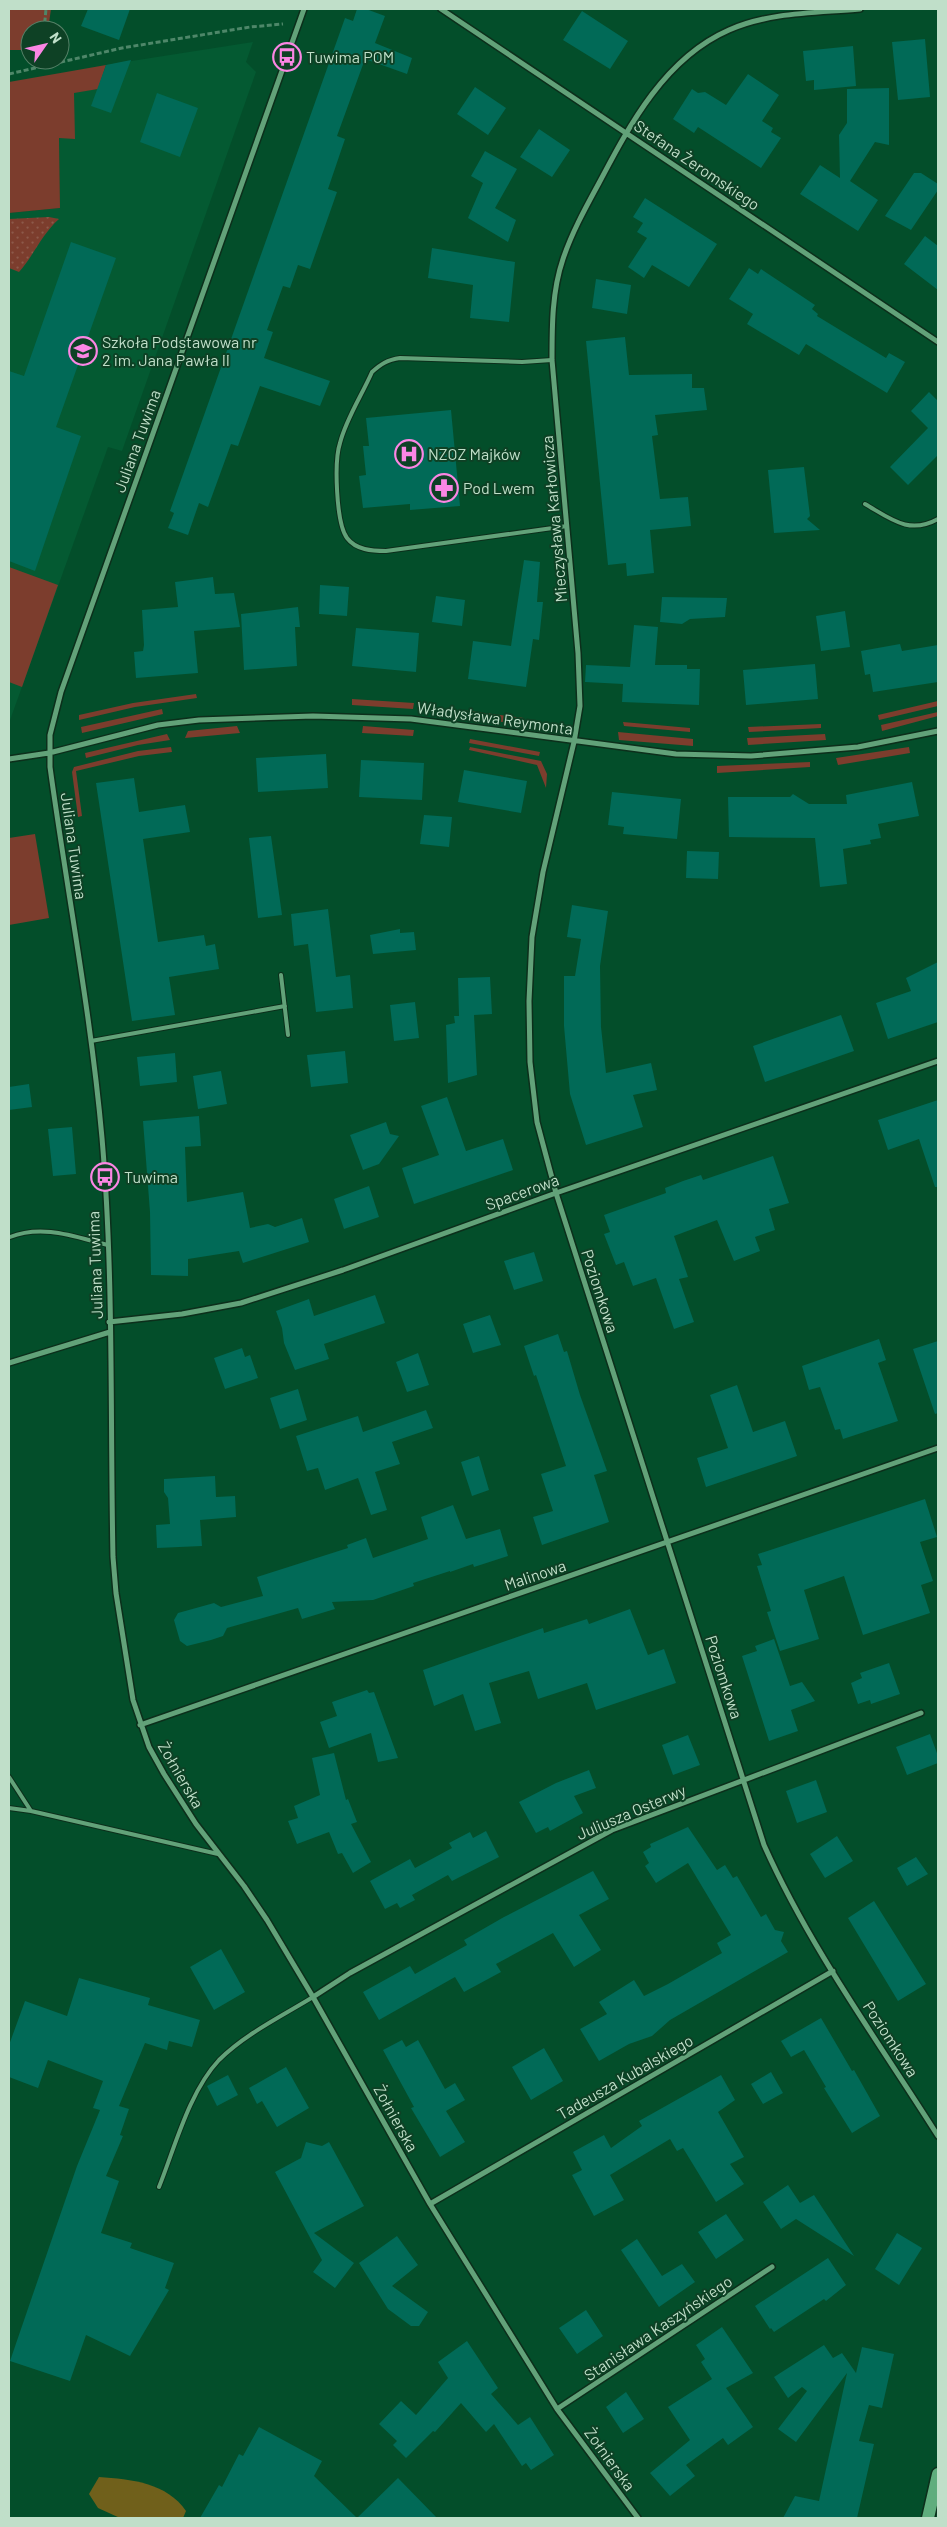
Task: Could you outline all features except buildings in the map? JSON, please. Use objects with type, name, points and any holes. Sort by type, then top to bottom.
[{"type":"main road","points":[[928,2518],[938,2474]]},
{"type":"street","name":"Juliana Tuwima","points":[[140,1725],[126,1668],[116,1593],[113,1548],[108,1245],[102,1140],[90,1041],[57,821],[49,753],[52,725],[61,692],[304,9]]},
{"type":"street","name":"Stefana Żeromskiego","points":[[441,9],[938,342]]},
{"type":"street","name":"Mieczysława Karłowicza","points":[[556,1193],[537,1122],[530,1062],[529,1001],[532,937],[543,872],[574,742],[580,706],[567,526],[552,360],[552,314],[563,260],[581,216],[626,132],[679,63],[713,39],[748,23],[767,19],[860,9]]},
{"type":"street","name":"Władysława Reymonta","points":[[9,760],[49,753],[158,725],[199,720],[313,716],[411,719],[676,754],[751,756],[858,747],[938,730]]},
{"type":"street","name":"Spacerowa","points":[[109,1322],[182,1314],[241,1303],[343,1270],[556,1193],[938,1061]]},
{"type":"street","name":"Poziomkowa","points":[[556,1193],[764,1845],[781,1883],[833,1971],[938,2136]]},
{"type":"street","points":[[9,1362],[110,1332]]},
{"type":"street","name":"Malinowa","points":[[140,1725],[938,1448]]},
{"type":"street","name":"Juliusza Osterwy","points":[[314,1997],[350,1974],[598,1836],[921,1713]]},
{"type":"street","name":"Żołnierska","points":[[140,1725],[164,1774],[196,1824],[244,1886],[314,1997],[430,2204],[558,2409],[638,2518]]},
{"type":"street","name":"Tadeusza Kubalskiego","points":[[430,2204],[833,1971]]},
{"type":"street","name":"Stanisława Kaszyńskiego","points":[[558,2409],[772,2267]]},
{"type":"lane","points":[[552,360],[522,362],[400,358],[381,364],[372,372],[340,442],[337,464],[342,527],[348,539],[356,546],[368,550],[386,551],[567,526]]},
{"type":"lane","points":[[865,504],[897,522],[914,527],[928,525],[938,519]]},
{"type":"lane","points":[[281,975],[288,1035]]},
{"type":"lane","points":[[90,1041],[285,1006]]},
{"type":"lane","points":[[10,1237],[22,1232],[49,1231],[108,1245]]},
{"type":"lane","points":[[9,1777],[31,1810]]},
{"type":"lane","points":[[9,1808],[31,1810],[218,1854]]},
{"type":"lane","points":[[158,2187],[197,2091],[219,2061],[244,2040],[314,1997]]},
{"type":"path","points":[[70,60],[122,48],[267,24],[298,26]]},
{"type":"path","points":[[9,74],[26,70]]},
{"type":"shaded area","points":[[9,9],[51,9],[49,20],[20,20],[20,50],[9,50]]},
{"type":"shaded area","name":"Szkoła Podstawowa nr 2 im. Jana Pawła II","points":[[253,42],[246,62],[256,72],[122,451],[108,447],[9,723],[9,213],[60,208],[59,138],[74,92],[98,89],[106,65]]},
{"type":"shaded area","points":[[106,65],[98,89],[74,93],[75,139],[59,138],[60,208],[9,213],[9,82]]},
{"type":"shaded area","points":[[49,217],[59,219],[48,231],[19,272],[9,268],[9,219]]},
{"type":"shaded area","points":[[9,567],[58,585],[22,687],[9,682]]},
{"type":"shaded area","points":[[196,694],[197,698],[135,707],[79,720],[79,715],[133,703]]},
{"type":"shaded area","points":[[352,699],[414,703],[413,709],[352,705]]},
{"type":"shaded area","points":[[938,701],[938,706],[879,720],[878,715]]},
{"type":"shaded area","points":[[162,709],[163,714],[82,733],[81,727]]},
{"type":"shaded area","points":[[461,710],[524,718],[523,726],[460,714]]},
{"type":"shaded area","points":[[938,712],[938,716],[882,731],[881,725]]},
{"type":"shaded area","points":[[623,722],[690,728],[690,732],[624,726]]},
{"type":"shaded area","points":[[821,724],[821,728],[749,732],[748,727]]},
{"type":"shaded area","points":[[237,726],[240,733],[185,738],[188,731]]},
{"type":"shaded area","points":[[363,726],[414,730],[413,736],[362,733]]},
{"type":"shaded area","points":[[618,732],[693,739],[693,746],[619,740]]},
{"type":"shaded area","points":[[167,734],[170,740],[138,745],[86,758],[85,753]]},
{"type":"shaded area","points":[[825,734],[826,740],[748,745],[747,738]]},
{"type":"shaded area","points":[[470,739],[540,752],[539,756],[469,743]]},
{"type":"shaded area","points":[[171,747],[172,752],[139,756],[76,771],[82,816],[78,817],[72,772],[74,767],[138,751]]},
{"type":"shaded area","points":[[470,747],[541,761],[547,774],[546,788],[537,765],[469,750]]},
{"type":"shaded area","points":[[909,747],[910,753],[838,765],[836,758]]},
{"type":"shaded area","points":[[810,762],[810,767],[717,773],[717,766]]},
{"type":"shaded area","points":[[35,834],[49,918],[9,925],[9,838]]},
{"type":"shaded area","points":[[99,2477],[136,2481],[159,2488],[169,2494],[186,2511],[183,2518],[120,2518],[98,2508],[89,2494]]},
{"type":"place","name":"Tuwima POM","points":[[287,57]]},
{"type":"place","name":"Szkoła Podstawowa nr 2 im. Jana Pawła II","points":[[83,351]]},
{"type":"place","name":"NZOZ Majków","points":[[409,454]]},
{"type":"place","name":"Pod Lwem","points":[[444,488]]},
{"type":"place","name":"Tuwima","points":[[105,1177]]}]
